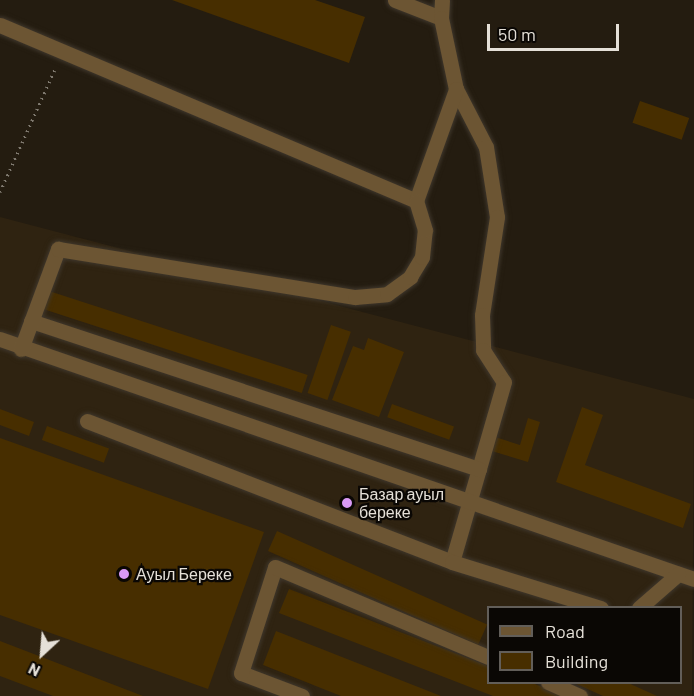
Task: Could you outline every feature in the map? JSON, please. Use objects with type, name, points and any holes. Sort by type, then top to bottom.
[{"type":"lane","points":[[395,0],[441,18]]},
{"type":"lane","points":[[442,0],[441,18],[456,89],[486,147],[497,217],[482,315],[483,350],[504,382],[452,562]]},
{"type":"lane","points":[[0,25],[416,201]]},
{"type":"lane","points":[[21,350],[58,249],[66,248],[355,297],[387,294],[410,277],[422,257],[425,230],[416,201],[456,89]]},
{"type":"lane","points":[[31,321],[479,469]]},
{"type":"lane","points":[[0,339],[21,350],[694,579]]},
{"type":"lane","points":[[87,421],[452,562],[595,606]]},
{"type":"lane","points":[[302,696],[241,674],[275,567],[487,656]]},
{"type":"lane","points":[[641,606],[678,574]]},
{"type":"lane","points":[[553,684],[580,696]]},
{"type":"path","points":[[0,192],[63,52]]},
{"type":"shaded area","name":"Базар ауыл береке","points":[[0,217],[694,399],[692,696],[0,696]]},
{"type":"building","points":[[172,0],[315,0],[365,17],[349,63]]},
{"type":"building","points":[[640,101],[689,118],[682,140],[633,123]]},
{"type":"building","points":[[49,291],[308,375],[302,393],[43,309]]},
{"type":"building","points":[[331,325],[351,332],[327,400],[308,393]]},
{"type":"building","points":[[368,338],[404,352],[379,417],[332,400],[353,346],[364,350]]},
{"type":"building","points":[[392,404],[454,427],[449,440],[387,417]]},
{"type":"building","points":[[582,407],[603,415],[585,465],[691,504],[683,528],[556,482]]},
{"type":"building","points":[[0,409],[34,422],[29,436],[0,425]]},
{"type":"building","points":[[528,418],[540,422],[528,462],[485,449],[489,435],[520,445]]},
{"type":"building","points":[[47,426],[109,449],[104,463],[42,440]]},
{"type":"building","name":"Ауыл Береке","points":[[0,438],[264,532],[208,689],[0,615]]},
{"type":"building","points":[[277,531],[487,624],[478,645],[268,551]]},
{"type":"building","points":[[289,589],[487,666],[487,684],[535,684],[564,696],[493,696],[279,613]]},
{"type":"building","points":[[276,631],[441,696],[341,696],[263,665]]},
{"type":"building","points":[[0,641],[143,696],[53,696],[0,676]]},
{"type":"building","points":[[576,684],[630,684],[657,696],[603,696]]},
{"type":"place","name":"Базар ауыл береке","points":[[347,503]]},
{"type":"place","name":"Ауыл Береке","points":[[124,574]]}]
